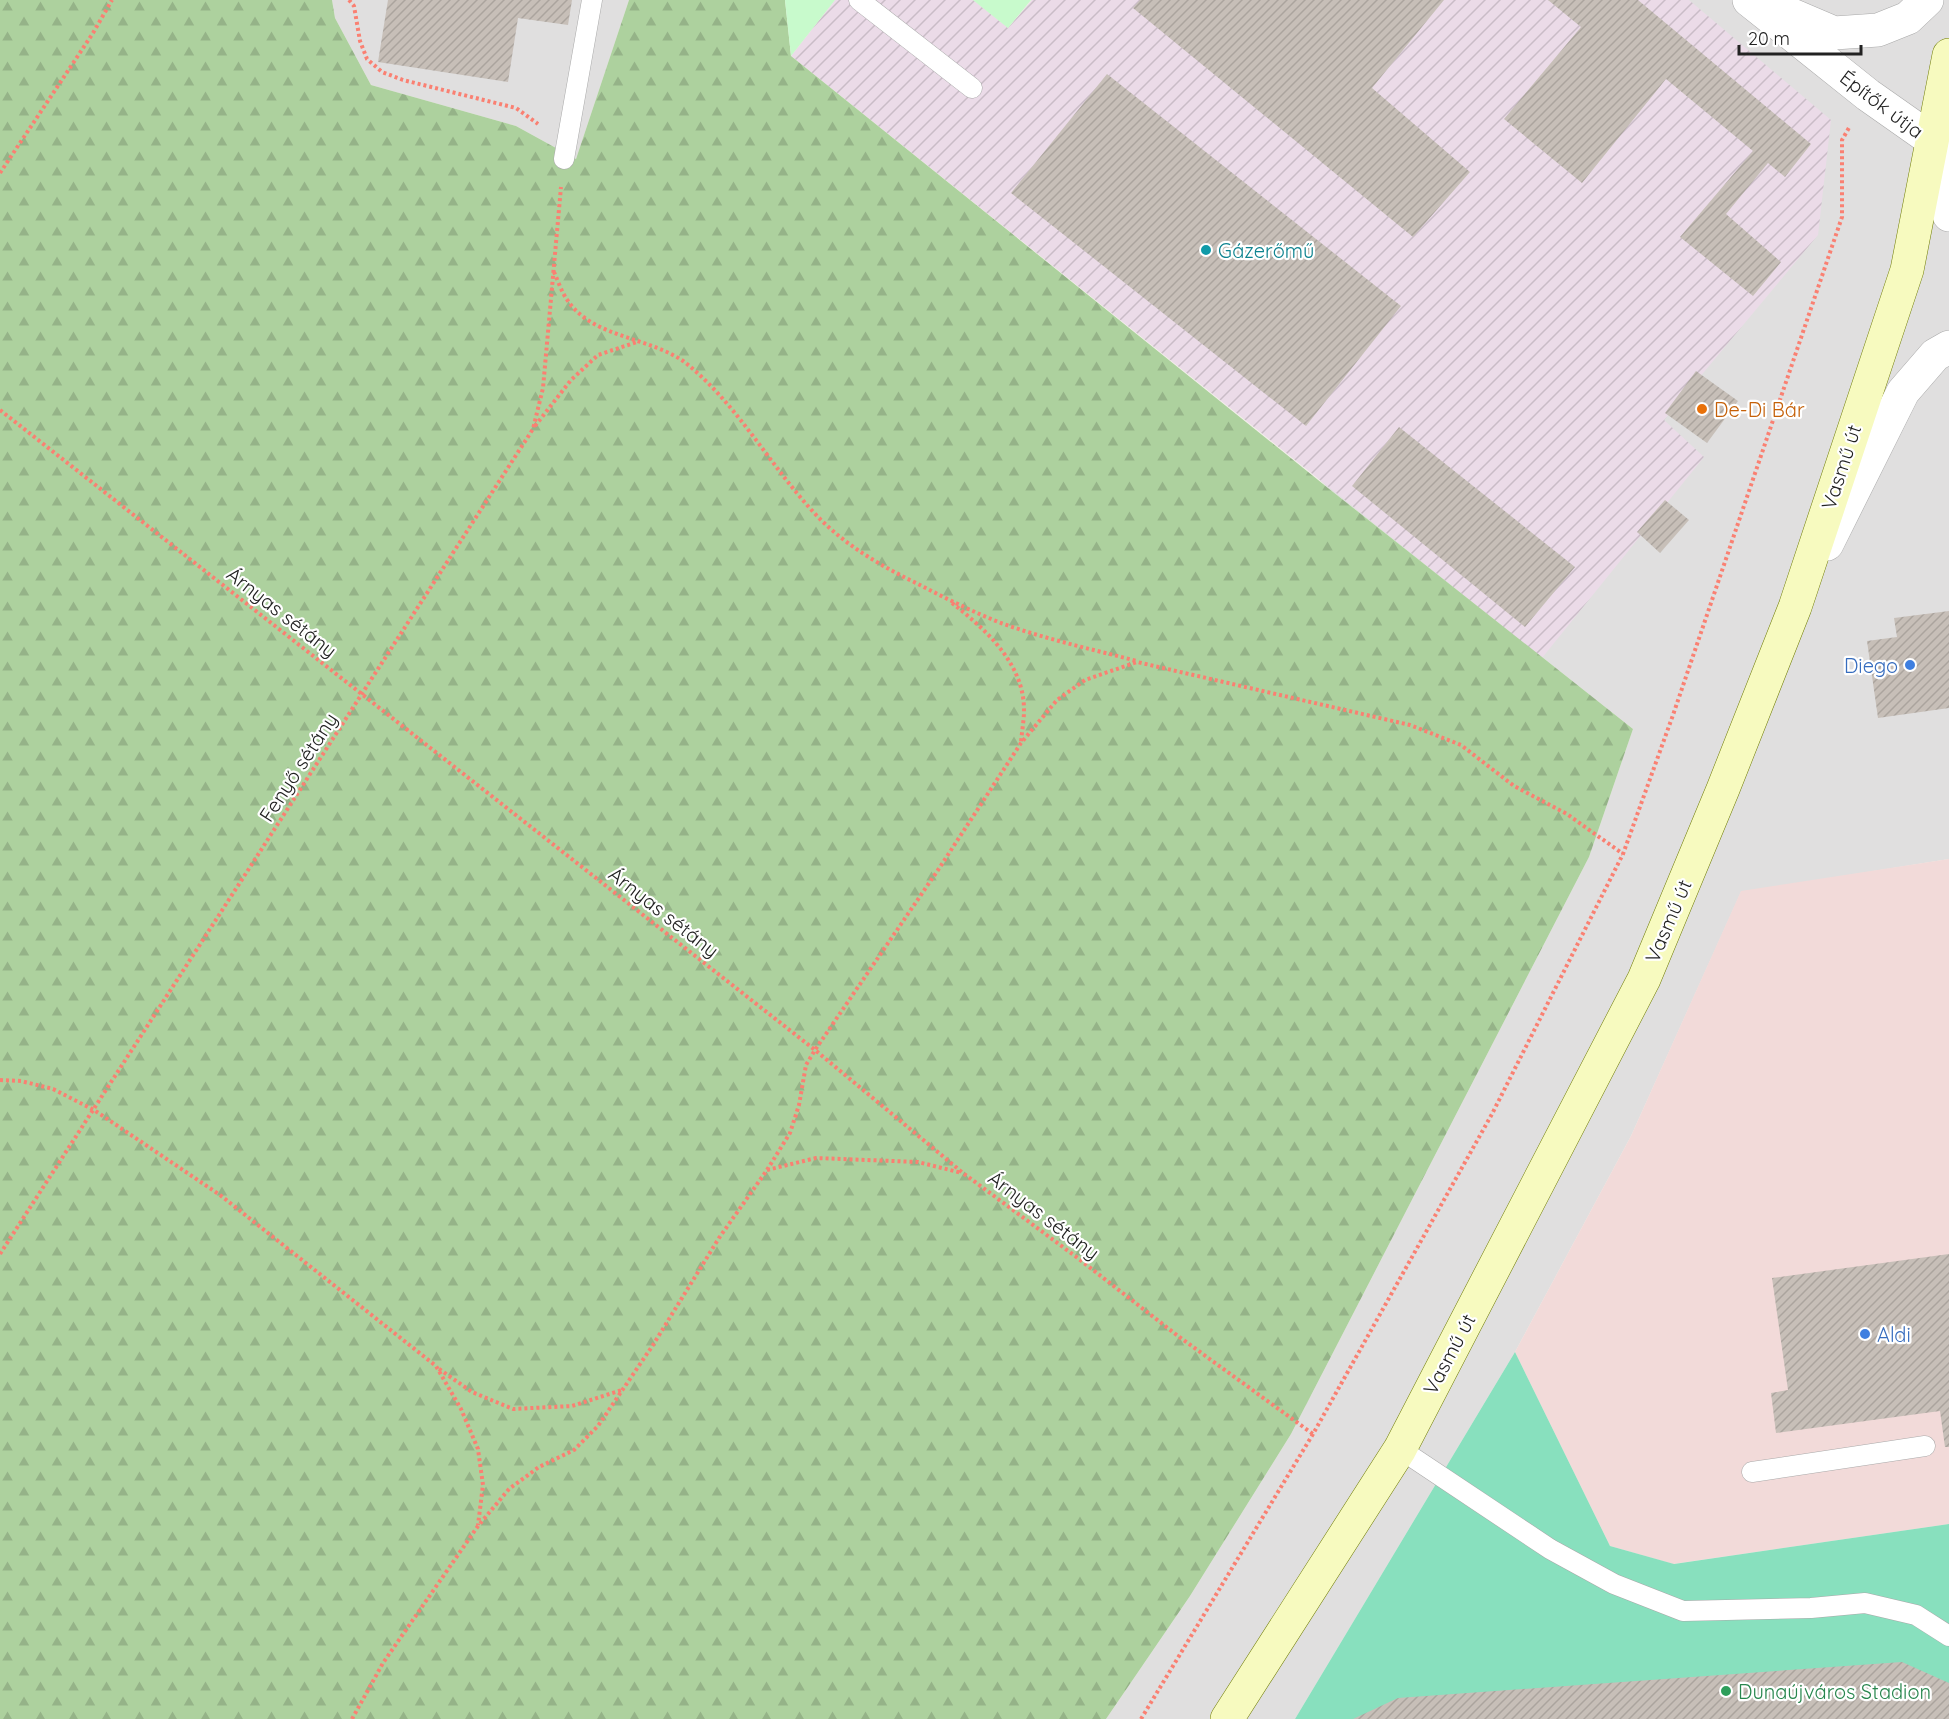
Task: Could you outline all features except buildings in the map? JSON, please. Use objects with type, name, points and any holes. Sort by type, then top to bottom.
[{"type":"street","name":"Építők útja","points":[[1749,0],[1868,95],[1940,144]]},
{"type":"street","points":[[1756,0],[1834,33],[1878,30],[1908,18],[1927,0]]},
{"type":"street","name":"Vasmű út","points":[[1227,1719],[1400,1449],[1644,979],[1795,607],[1907,270],[1940,144],[1949,55]]},
{"type":"street","points":[[1940,144],[1949,215]]},
{"type":"street","points":[[1795,607],[1903,392],[1935,355],[1949,347]]},
{"type":"lane","points":[[564,159],[592,0]]},
{"type":"lane","points":[[859,0],[972,88]]},
{"type":"lane","points":[[1752,1472],[1925,1446]]},
{"type":"lane","points":[[1400,1449],[1550,1549],[1614,1584],[1683,1611],[1811,1608],[1865,1603],[1917,1615],[1949,1636]]},
{"type":"path","points":[[0,173],[93,33],[112,0]]},
{"type":"path","points":[[349,0],[354,6],[360,41],[367,59],[382,72],[403,80],[516,108],[540,126],[547,145],[564,159]]},
{"type":"path","points":[[1141,1719],[1313,1434],[1492,1114],[1623,854],[1673,715],[1842,217],[1842,140]]},
{"type":"path","name":"Fenyő sétány","points":[[0,1254],[533,429],[543,388],[564,159]]},
{"type":"path","points":[[553,272],[568,302],[594,325],[663,351],[685,362],[731,408],[819,518],[846,543],[907,578],[1000,623],[1059,641],[1137,662],[1410,725],[1461,745],[1514,786],[1567,814],[1623,854]]},
{"type":"path","points":[[533,429],[571,380],[598,355],[637,341]]},
{"type":"path","name":"Árnyas sétány","points":[[0,410],[815,1050],[963,1173],[1178,1336],[1313,1434]]},
{"type":"path","points":[[946,598],[983,627],[1003,652],[1019,679],[1024,708],[1021,743]]},
{"type":"path","points":[[352,1719],[383,1663],[478,1526],[509,1489],[539,1467],[574,1450],[598,1426],[653,1345],[719,1238],[790,1133],[799,1105],[807,1065],[815,1050],[938,870],[1021,743],[1057,700],[1085,680],[1137,662]]},
{"type":"path","points":[[0,1080],[21,1081],[53,1089],[94,1110],[219,1195],[472,1392],[513,1409],[572,1406],[622,1390]]},
{"type":"path","points":[[767,1170],[816,1158],[918,1162],[963,1173]]},
{"type":"path","points":[[436,1366],[461,1409],[478,1449],[483,1485],[478,1526]]},
{"type":"shaded area","points":[[332,0],[629,0],[576,159],[516,126],[371,85],[335,18]]},
{"type":"shaded area","points":[[835,0],[973,0],[1008,28],[1032,0],[1949,0],[1949,859],[1741,892],[1631,1136],[1515,1352],[1295,1719],[1106,1719],[1190,1596],[1291,1434],[1589,857],[1633,729],[1328,488]]},
{"type":"shaded area","points":[[835,0],[973,0],[1008,28],[1032,0],[1689,0],[1831,120],[1818,235],[1664,420],[1704,457],[1542,658],[791,56]]},
{"type":"shaded area","points":[[1949,859],[1949,1524],[1673,1564],[1610,1546],[1515,1352],[1631,1136],[1741,891]]},
{"type":"green space","points":[[0,0],[332,0],[335,18],[371,85],[516,126],[576,159],[629,0],[785,0],[791,56],[1328,488],[1633,729],[1589,857],[1291,1434],[1190,1596],[1106,1719],[0,1719]]},
{"type":"green space","points":[[785,0],[835,0],[791,56]]},
{"type":"green space","points":[[973,0],[1031,0],[1008,28]]},
{"type":"green space","points":[[1515,1352],[1610,1546],[1674,1564],[1949,1524],[1949,1719],[1295,1719]]},
{"type":"place","name":"Gázerőmű","points":[[1206,250]]},
{"type":"place","name":"De-Di Bár","points":[[1702,409]]},
{"type":"place","name":"Diego","points":[[1910,665]]},
{"type":"place","name":"Aldi","points":[[1865,1334]]},
{"type":"place","name":"Dunaújváros Stadion","points":[[1726,1691]]}]
